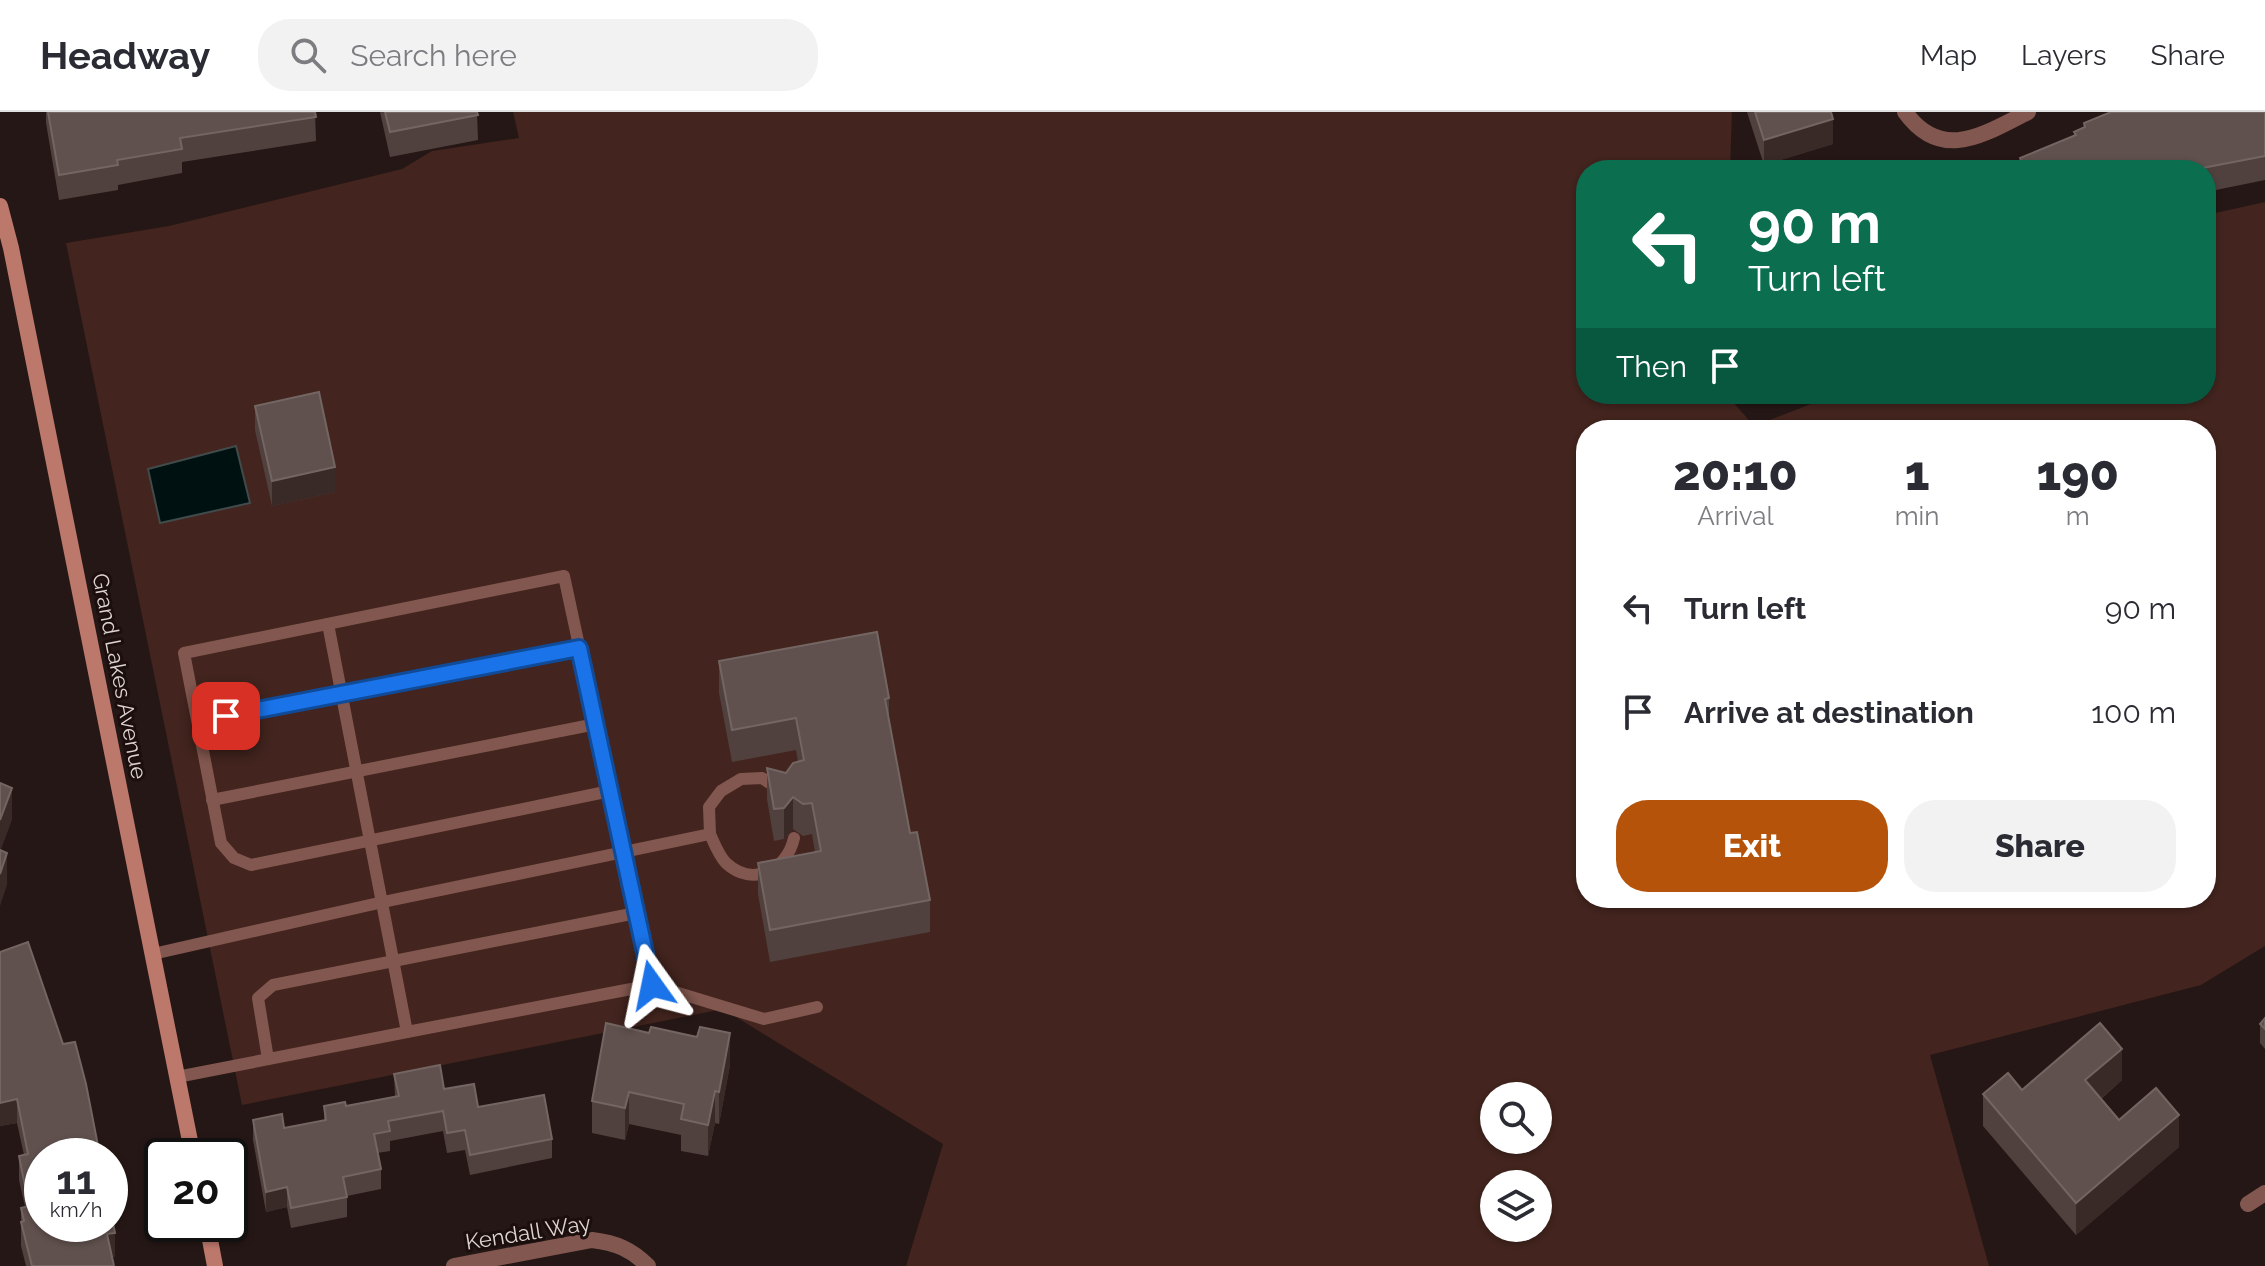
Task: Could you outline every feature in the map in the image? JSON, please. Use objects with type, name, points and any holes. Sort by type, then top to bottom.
[{"type":"street","points":[[1905,112],[1919,128],[1937,138],[1958,142],[1977,138],[2028,112]]},
{"type":"street","name":"Grand Lakes Avenue","points":[[0,206],[189,1138]]},
{"type":"street","points":[[2248,1204],[2265,1193]]},
{"type":"street","name":"Kendall Way","points":[[454,1266],[592,1240],[615,1243],[635,1253],[648,1266]]},
{"type":"street","points":[[210,1242],[215,1266]]},
{"type":"lane","points":[[610,791],[251,865],[234,858],[221,843],[184,653],[564,576],[652,985]]},
{"type":"lane","points":[[328,624],[407,1032]]},
{"type":"lane","points":[[198,722],[579,648]]},
{"type":"lane","points":[[212,800],[596,724]]},
{"type":"lane","points":[[784,796],[762,778],[741,779],[721,791],[709,807],[710,834],[724,861],[743,874],[762,875],[783,864],[791,853],[794,838]]},
{"type":"lane","points":[[153,954],[710,834]]},
{"type":"lane","points":[[268,1059],[258,998],[273,985],[636,913]]},
{"type":"lane","points":[[177,1077],[652,985],[764,1019],[817,1007]]},
{"type":"shaded area","points":[[513,112],[1732,112],[1730,160],[1576,160],[1576,404],[1735,404],[1749,420],[1576,420],[1576,908],[2216,908],[2216,420],[1770,420],[1811,404],[2216,404],[2216,213],[2265,202],[2265,946],[2201,985],[1930,1055],[1989,1266],[906,1266],[943,1144],[723,1009],[242,1105],[66,243],[169,226],[402,169],[432,151],[519,138]]},
{"type":"shaded area","points":[[236,446],[250,503],[160,523],[148,469]]},
{"type":"building","points":[[48,112],[315,112],[316,117],[180,138],[182,149],[117,160],[118,165],[59,175]]},
{"type":"building","points":[[385,112],[477,112],[478,115],[390,132]]},
{"type":"building","points":[[1755,112],[1831,112],[1833,119],[1764,140]]},
{"type":"building","points":[[2111,112],[2265,112],[2265,156],[2216,165],[2216,160],[2021,160],[2076,135],[2074,132],[2085,127],[2084,123]]},
{"type":"building","points":[[319,392],[335,467],[272,481],[255,406]]},
{"type":"building","points":[[877,632],[889,698],[885,699],[910,833],[917,832],[930,900],[770,930],[758,863],[821,851],[812,803],[803,804],[793,797],[784,808],[774,809],[767,768],[786,773],[793,763],[804,760],[796,718],[732,730],[719,661]]},
{"type":"building","points":[[0,783],[12,788],[0,820]]},
{"type":"building","points":[[0,850],[7,853],[0,874]]},
{"type":"building","points":[[28,942],[63,1044],[75,1042],[96,1138],[25,1138],[17,1099],[0,1103],[0,952]]},
{"type":"building","points":[[606,1023],[649,1033],[651,1027],[697,1037],[700,1027],[730,1033],[719,1092],[715,1091],[708,1125],[681,1119],[684,1104],[629,1092],[625,1108],[592,1101]]},
{"type":"building","points":[[2100,1023],[2122,1049],[2085,1080],[2119,1120],[2156,1088],[2179,1115],[2076,1203],[1983,1094],[2008,1073],[2022,1090]]},
{"type":"building","points":[[440,1065],[444,1089],[474,1084],[478,1107],[544,1095],[552,1139],[470,1155],[465,1130],[447,1133],[443,1111],[388,1121],[390,1131],[374,1134],[381,1169],[343,1177],[347,1197],[291,1208],[287,1187],[266,1192],[253,1120],[282,1114],[284,1128],[326,1120],[324,1106],[345,1102],[346,1106],[399,1096],[394,1074]]},
{"type":"building","points":[[24,1155],[24,1181],[19,1156]]},
{"type":"building","points":[[26,1242],[109,1242],[114,1266],[32,1266]]},
{"type":"route","points":[[226,716],[579,648],[652,985]]}]
